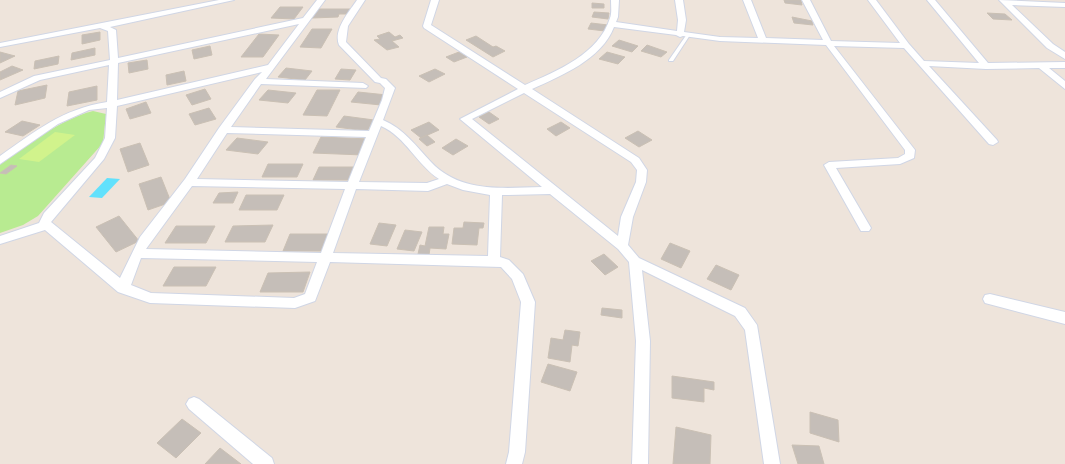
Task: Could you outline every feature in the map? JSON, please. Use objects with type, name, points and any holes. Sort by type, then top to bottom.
[{"type":"street","points":[[0,44],[101,26],[230,0]]},
{"type":"street","points":[[123,288],[137,253],[144,240],[189,182],[223,130],[258,81],[271,68],[321,0]]},
{"type":"street","points":[[352,0],[361,0]]},
{"type":"street","points":[[101,26],[112,30],[114,60],[110,138],[99,158],[48,216],[45,222],[47,225],[123,288],[150,298],[295,304],[310,297],[372,134],[387,100],[390,88],[383,81],[378,80],[342,43],[341,36],[343,30],[361,0]]},
{"type":"street","points":[[435,0],[427,26],[635,160],[642,170],[642,182],[627,216],[622,246]]},
{"type":"street","points":[[615,0],[612,24],[604,39],[577,63],[559,74],[465,119],[550,190],[622,246],[635,261],[740,312],[752,329],[772,464]]},
{"type":"street","points":[[679,0],[684,35]]},
{"type":"street","points":[[746,0],[763,41]]},
{"type":"street","points":[[806,0],[828,43],[910,150],[910,156],[900,161],[829,165],[865,228]]},
{"type":"street","points":[[872,0],[906,46],[994,142]]},
{"type":"street","points":[[931,0],[986,66]]},
{"type":"street","points":[[1004,1],[1065,5]]},
{"type":"street","points":[[1004,1],[1050,46],[1065,56]]},
{"type":"street","points":[[0,95],[37,78],[114,60],[306,20]]},
{"type":"street","points":[[612,24],[684,35],[763,41],[906,46]]},
{"type":"street","points":[[922,63],[986,66],[1065,65]]},
{"type":"street","points":[[1042,66],[1065,86]]},
{"type":"street","points":[[0,161],[55,122],[86,108],[112,104],[271,68]]},
{"type":"street","points":[[258,81],[363,86]]},
{"type":"street","points":[[378,121],[397,131],[414,147],[437,173],[459,185],[496,191],[550,190]]},
{"type":"street","points":[[223,130],[372,134]]},
{"type":"street","points":[[0,149],[13,152]]},
{"type":"street","points":[[189,182],[428,187],[448,180]]},
{"type":"street","points":[[494,261],[496,191]]},
{"type":"street","points":[[0,240],[47,225]]},
{"type":"street","points":[[137,253],[494,261],[505,264],[518,277],[528,302],[524,372],[517,452],[514,464]]},
{"type":"street","points":[[635,261],[643,341],[640,464]]},
{"type":"street","points":[[990,298],[1065,318]]},
{"type":"street","points":[[194,404],[266,464]]},
{"type":"lane","points":[[671,60],[684,35]]},
{"type":"green space","points":[[93,111],[106,114],[103,143],[38,216],[23,225],[0,233],[0,163],[56,126]]},
{"type":"green space","points":[[55,132],[75,135],[39,162],[19,159]]},
{"type":"water","points":[[107,178],[120,179],[102,198],[89,197]]},
{"type":"building","points":[[784,0],[801,0],[802,5],[785,3]]},
{"type":"building","points":[[592,3],[604,4],[604,8],[592,8]]},
{"type":"building","points":[[280,7],[303,7],[294,19],[271,18]]},
{"type":"building","points":[[317,9],[351,9],[349,14],[339,14],[338,17],[312,18]]},
{"type":"building","points":[[594,12],[609,13],[608,19],[592,17]]},
{"type":"building","points":[[987,13],[1005,14],[1012,20],[993,19]]},
{"type":"building","points":[[792,17],[812,21],[813,25],[794,23]]},
{"type":"building","points":[[591,23],[608,25],[605,31],[588,29]]},
{"type":"building","points":[[312,29],[332,29],[321,48],[300,47]]},
{"type":"building","points":[[100,32],[100,40],[82,44],[82,35]]},
{"type":"building","points":[[389,32],[395,37],[400,35],[403,38],[392,41],[399,47],[387,50],[374,40],[380,39],[377,36]]},
{"type":"building","points":[[259,34],[279,35],[263,57],[241,57]]},
{"type":"building","points":[[476,36],[493,47],[496,46],[505,51],[493,57],[466,40]]},
{"type":"building","points":[[619,40],[638,46],[632,52],[612,46]]},
{"type":"building","points":[[647,45],[667,52],[661,57],[641,51]]},
{"type":"building","points":[[210,46],[212,55],[194,59],[192,50]]},
{"type":"building","points":[[95,48],[95,55],[71,60],[72,53]]},
{"type":"building","points":[[0,52],[15,56],[0,63]]},
{"type":"building","points":[[459,52],[467,57],[454,62],[446,57]]},
{"type":"building","points":[[607,52],[625,57],[618,64],[599,59]]},
{"type":"building","points":[[59,56],[58,64],[34,69],[35,61]]},
{"type":"building","points":[[147,60],[148,69],[129,73],[128,63]]},
{"type":"building","points":[[12,66],[23,70],[0,80],[0,72]]},
{"type":"building","points":[[286,68],[312,71],[305,80],[278,77]]},
{"type":"building","points":[[341,69],[356,70],[350,80],[335,79]]},
{"type":"building","points":[[435,69],[445,74],[429,82],[419,76]]},
{"type":"building","points":[[184,71],[186,81],[167,85],[166,75]]},
{"type":"building","points":[[47,85],[45,98],[15,105],[18,91]]},
{"type":"building","points":[[97,86],[97,100],[67,106],[69,92]]},
{"type":"building","points":[[205,89],[211,99],[192,105],[186,95]]},
{"type":"building","points":[[268,90],[296,93],[288,103],[259,100]]},
{"type":"building","points":[[317,90],[340,90],[327,116],[303,115]]},
{"type":"building","points":[[358,92],[387,95],[381,105],[351,102]]},
{"type":"building","points":[[146,102],[151,113],[130,119],[126,109]]},
{"type":"building","points":[[209,108],[216,119],[195,125],[189,114]]},
{"type":"building","points":[[489,112],[499,119],[489,124],[479,117]]},
{"type":"building","points":[[344,116],[374,120],[367,131],[336,127]]},
{"type":"building","points":[[22,121],[40,125],[23,136],[5,132]]},
{"type":"building","points":[[429,122],[439,130],[421,138],[411,130]]},
{"type":"building","points":[[561,122],[570,128],[556,136],[547,129]]},
{"type":"building","points":[[638,131],[652,140],[639,147],[625,138]]},
{"type":"building","points":[[427,135],[435,142],[427,146],[419,139]]},
{"type":"building","points":[[321,137],[370,139],[363,155],[313,153]]},
{"type":"building","points":[[237,138],[268,142],[258,154],[226,150]]},
{"type":"building","points":[[456,139],[468,146],[453,155],[442,148]]},
{"type":"building","points":[[140,143],[149,165],[128,172],[120,149]]},
{"type":"building","points":[[268,164],[303,164],[297,177],[262,177]]},
{"type":"building","points":[[11,165],[17,166],[6,174],[0,173]]},
{"type":"building","points":[[319,167],[354,167],[349,180],[313,180]]},
{"type":"building","points":[[161,177],[171,202],[148,210],[139,184]]},
{"type":"building","points":[[238,192],[233,203],[213,203],[219,193]]},
{"type":"building","points":[[246,195],[284,195],[277,210],[239,210]]},
{"type":"building","points":[[119,216],[139,241],[116,252],[96,227]]},
{"type":"building","points":[[464,222],[484,223],[483,228],[479,228],[477,245],[452,244],[454,228],[463,228]]},
{"type":"building","points":[[379,223],[396,225],[387,246],[370,244]]},
{"type":"building","points":[[273,225],[265,242],[225,242],[233,226]]},
{"type":"building","points":[[176,226],[215,226],[206,243],[165,243]]},
{"type":"building","points":[[429,227],[444,227],[443,234],[449,234],[446,249],[430,248],[429,255],[418,254],[420,245],[425,246]]},
{"type":"building","points":[[405,230],[422,232],[414,251],[397,249]]},
{"type":"building","points":[[290,234],[330,234],[324,251],[283,251]]},
{"type":"building","points":[[670,243],[690,251],[681,268],[661,259]]},
{"type":"building","points":[[604,254],[618,267],[605,275],[591,261]]},
{"type":"building","points":[[716,265],[739,275],[731,290],[707,279]]},
{"type":"building","points":[[174,267],[216,267],[206,286],[163,286]]},
{"type":"building","points":[[310,272],[303,292],[260,292],[268,273]]},
{"type":"building","points":[[602,308],[622,310],[622,318],[601,315]]},
{"type":"building","points":[[565,330],[580,332],[578,346],[572,345],[570,362],[548,358],[551,338],[563,340]]},
{"type":"building","points":[[548,364],[577,372],[570,391],[541,382]]},
{"type":"building","points":[[672,376],[714,382],[714,390],[704,388],[704,402],[672,398]]},
{"type":"building","points":[[810,412],[838,420],[839,442],[810,433]]},
{"type":"building","points":[[182,419],[201,433],[176,458],[157,443]]},
{"type":"building","points":[[676,427],[711,435],[710,464],[673,464]]},
{"type":"building","points":[[792,445],[819,446],[824,464],[798,464]]},
{"type":"building","points":[[220,448],[241,464],[205,464]]}]
